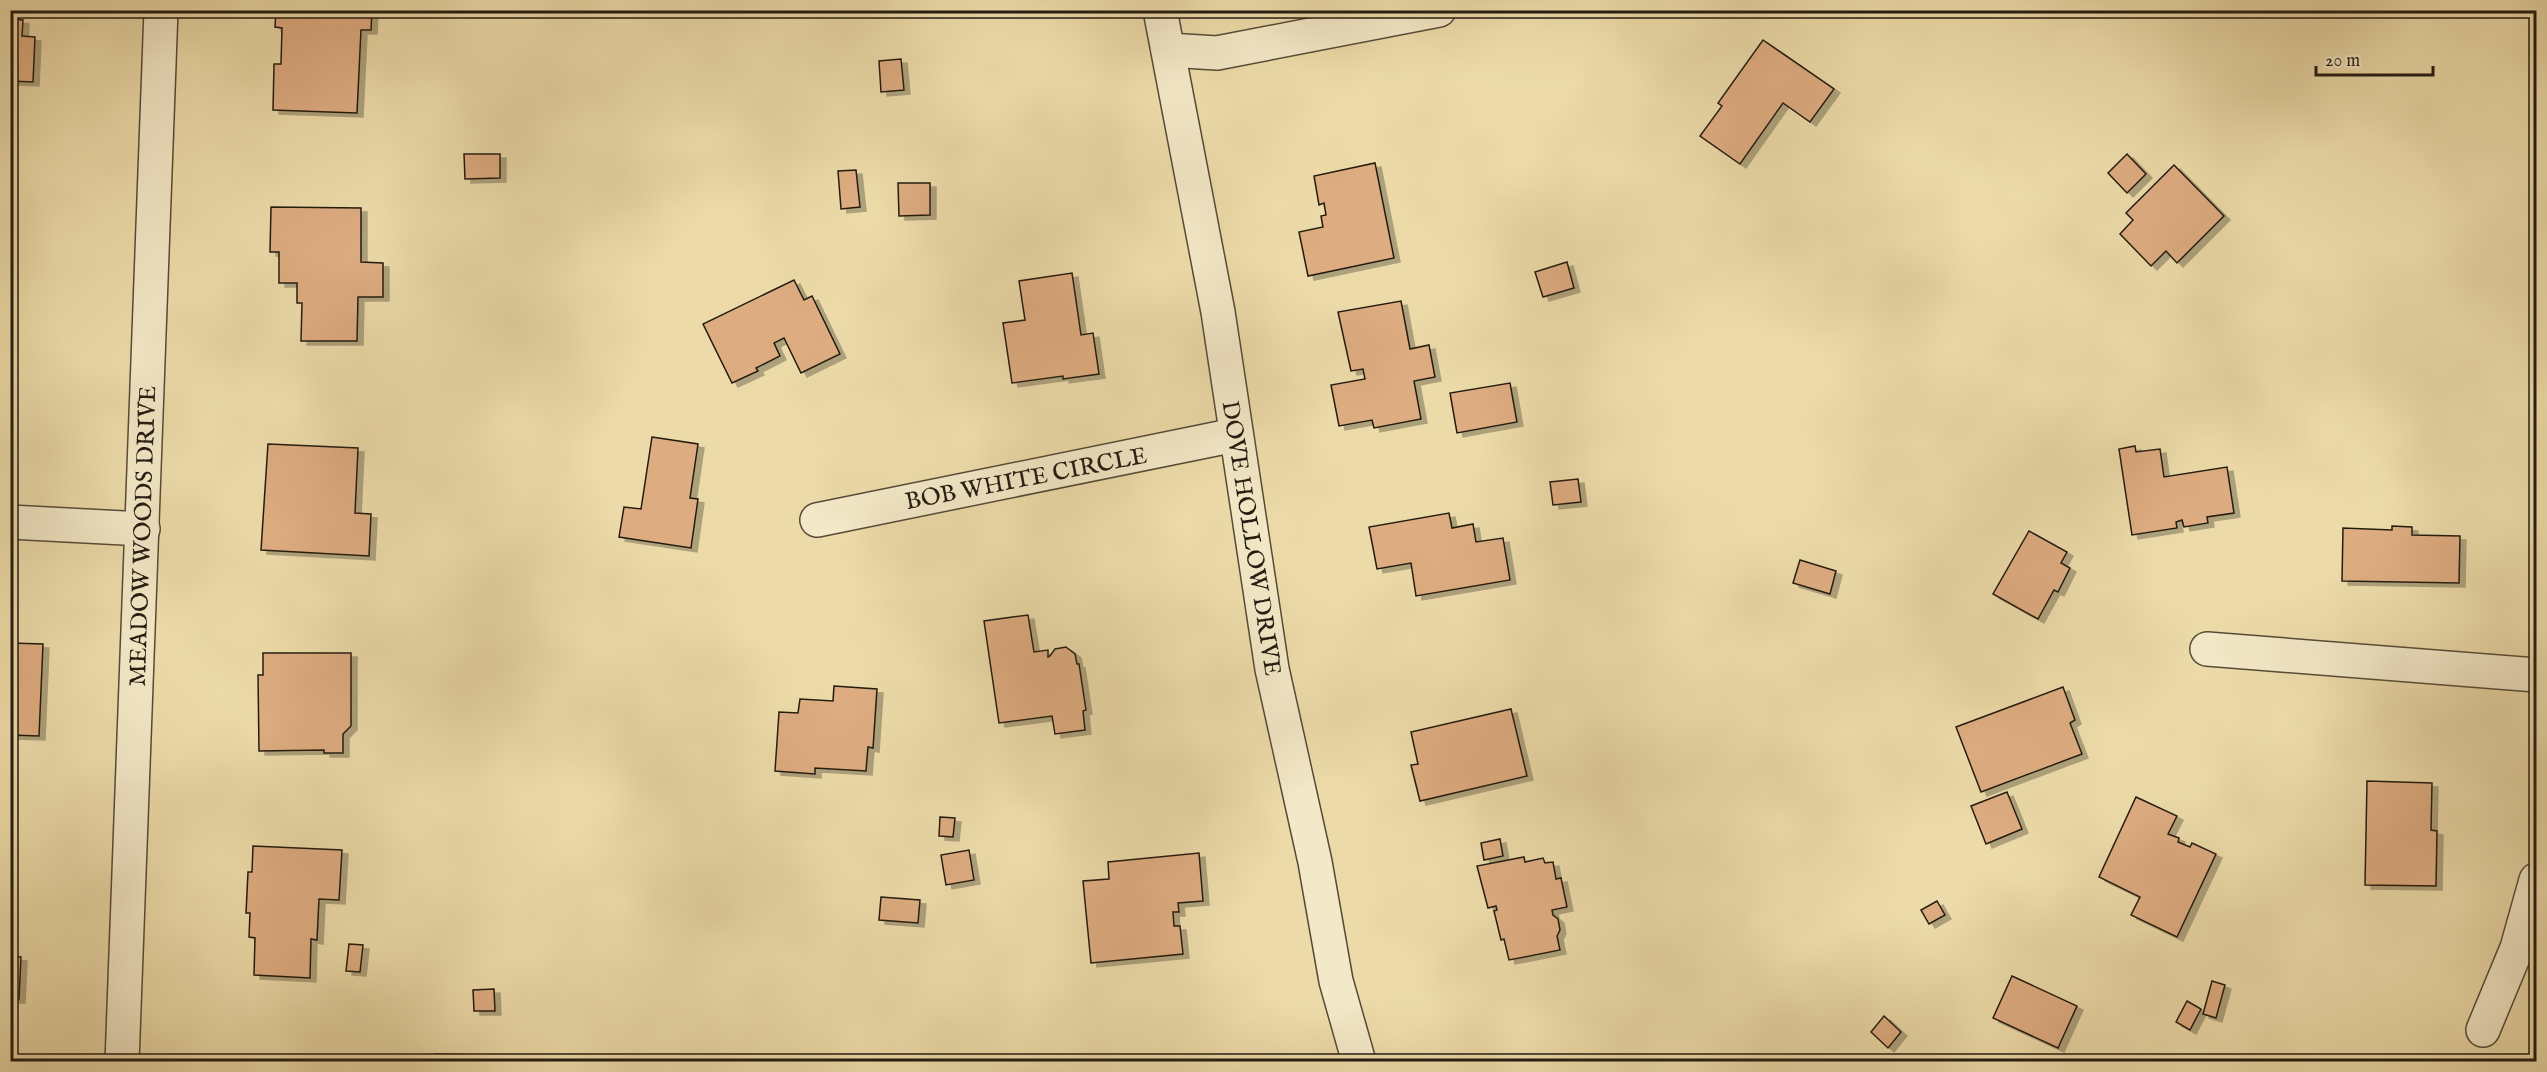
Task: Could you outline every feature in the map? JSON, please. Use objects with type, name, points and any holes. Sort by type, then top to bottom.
[{"type":"street","name":"MEADOW WOODS DRIVE","points":[[122,1062],[161,10]]},
{"type":"street","name":"DOVE HOLLOW DRIVE","points":[[1160,10],[1218,312],[1272,669],[1315,862],[1336,981],[1359,1062]]},
{"type":"street","points":[[1168,50],[1216,53],[1439,10]]},
{"type":"street","name":"BOB WHITE CIRCLE","points":[[817,520],[1235,435]]},
{"type":"street","points":[[10,522],[142,529]]},
{"type":"street","points":[[2207,649],[2536,675]]},
{"type":"street","points":[[2483,1030],[2517,948],[2536,880]]},
{"type":"building","points":[[276,10],[372,10],[371,30],[361,30],[357,113],[273,110],[274,64],[281,64],[282,28],[275,27]]},
{"type":"building","points":[[10,19],[23,20],[22,36],[35,37],[33,82],[10,81]]},
{"type":"building","points":[[1763,40],[1834,89],[1810,122],[1783,103],[1740,164],[1700,136],[1722,106],[1718,103]]},
{"type":"building","points":[[901,59],[904,90],[881,92],[879,61]]},
{"type":"building","points":[[464,154],[500,154],[500,178],[465,179]]},
{"type":"building","points":[[2127,154],[2146,174],[2127,193],[2108,173]]},
{"type":"building","points":[[1375,163],[1394,258],[1308,276],[1299,232],[1323,227],[1321,216],[1326,215],[1324,203],[1319,205],[1314,176]]},
{"type":"building","points":[[2174,165],[2224,216],[2177,263],[2166,251],[2151,266],[2120,234],[2133,220],[2126,213]]},
{"type":"building","points":[[856,170],[860,207],[841,209],[838,171]]},
{"type":"building","points":[[898,183],[930,183],[930,215],[899,216]]},
{"type":"building","points":[[271,207],[361,208],[361,262],[383,263],[383,297],[358,297],[357,341],[301,341],[302,303],[297,303],[297,283],[279,283],[279,252],[270,252]]},
{"type":"building","points":[[1567,262],[1574,288],[1543,297],[1535,272]]},
{"type":"building","points":[[1072,273],[1081,335],[1093,333],[1099,374],[1012,383],[1003,323],[1025,320],[1019,281]]},
{"type":"building","points":[[794,280],[804,300],[812,296],[840,354],[801,373],[784,338],[774,343],[780,356],[756,368],[758,371],[732,383],[703,324]]},
{"type":"building","points":[[1401,301],[1410,349],[1429,345],[1435,377],[1414,381],[1421,419],[1374,428],[1372,420],[1339,426],[1331,385],[1365,379],[1363,369],[1351,371],[1338,312]]},
{"type":"building","points":[[1510,383],[1517,422],[1457,433],[1450,393]]},
{"type":"building","points":[[652,437],[698,444],[690,498],[698,499],[691,548],[619,537],[624,507],[641,509]]},
{"type":"building","points":[[268,444],[358,448],[355,513],[371,514],[369,556],[261,550]]},
{"type":"building","points":[[2135,446],[2136,452],[2160,449],[2164,477],[2227,467],[2234,513],[2207,517],[2208,523],[2184,527],[2182,520],[2176,522],[2177,528],[2132,535],[2119,449]]},
{"type":"building","points":[[1578,479],[1581,502],[1553,505],[1550,482]]},
{"type":"building","points":[[1449,513],[1452,528],[1473,524],[1476,542],[1503,538],[1510,580],[1416,596],[1411,563],[1377,569],[1369,527]]},
{"type":"building","points":[[2392,526],[2412,527],[2412,535],[2460,536],[2459,583],[2342,581],[2343,528],[2392,530]]},
{"type":"building","points":[[2029,531],[2067,552],[2061,563],[2070,568],[2058,592],[2054,590],[2038,619],[1993,594]]},
{"type":"building","points":[[1800,560],[1836,571],[1830,594],[1793,583]]},
{"type":"building","points":[[1028,615],[1034,652],[1048,650],[1048,657],[1055,649],[1066,647],[1075,654],[1077,664],[1079,664],[1086,710],[1083,711],[1085,730],[1055,734],[1052,716],[999,723],[984,621]]},
{"type":"building","points":[[10,643],[43,644],[39,736],[10,735]]},
{"type":"building","points":[[263,653],[351,653],[351,726],[343,734],[343,753],[324,753],[324,750],[259,751],[258,675],[263,675]]},
{"type":"building","points":[[834,686],[877,689],[873,748],[868,747],[866,771],[815,768],[815,774],[775,771],[779,712],[798,713],[800,699],[833,701]]},
{"type":"building","points":[[2063,687],[2075,720],[2070,723],[2082,754],[1981,792],[1956,727]]},
{"type":"building","points":[[1511,709],[1527,776],[1420,801],[1411,765],[1418,764],[1411,732]]},
{"type":"building","points":[[2367,781],[2432,783],[2431,830],[2437,831],[2436,886],[2365,885]]},
{"type":"building","points":[[2007,792],[2022,829],[1986,844],[1971,806]]},
{"type":"building","points":[[2136,797],[2177,816],[2168,834],[2179,838],[2178,842],[2190,847],[2192,843],[2216,854],[2177,937],[2131,915],[2140,897],[2099,877]]},
{"type":"building","points":[[940,817],[955,818],[953,837],[939,836]]},
{"type":"building","points":[[1500,839],[1503,856],[1484,860],[1481,843]]},
{"type":"building","points":[[253,846],[342,850],[339,900],[319,899],[317,940],[311,939],[310,978],[254,975],[255,938],[249,937],[250,913],[246,913],[248,872],[252,872]]},
{"type":"building","points":[[969,850],[974,880],[946,885],[941,855]]},
{"type":"building","points":[[1199,853],[1203,901],[1178,903],[1179,912],[1173,912],[1174,926],[1180,926],[1183,954],[1091,963],[1083,881],[1109,879],[1108,862]]},
{"type":"building","points":[[1524,857],[1525,862],[1543,858],[1545,863],[1553,862],[1556,879],[1561,878],[1567,907],[1552,910],[1553,915],[1558,919],[1560,930],[1557,936],[1560,950],[1509,960],[1494,911],[1497,910],[1496,906],[1488,908],[1477,866]]},
{"type":"building","points":[[881,897],[920,900],[918,923],[879,920]]},
{"type":"building","points":[[1937,901],[1945,915],[1929,924],[1921,910]]},
{"type":"building","points":[[349,944],[363,945],[360,972],[346,971]]},
{"type":"building","points":[[10,956],[21,957],[19,999],[10,999]]},
{"type":"building","points":[[2012,976],[2077,1006],[2058,1048],[1993,1018]]},
{"type":"building","points":[[2212,981],[2225,985],[2216,1018],[2203,1014]]},
{"type":"building","points":[[494,989],[495,1011],[474,1011],[473,990]]},
{"type":"building","points":[[2187,1001],[2201,1009],[2190,1030],[2176,1022]]},
{"type":"building","points":[[1884,1016],[1901,1032],[1888,1048],[1871,1032]]},
{"type":"building","points":[[435,1054],[484,1055],[484,1062],[435,1062]]}]
